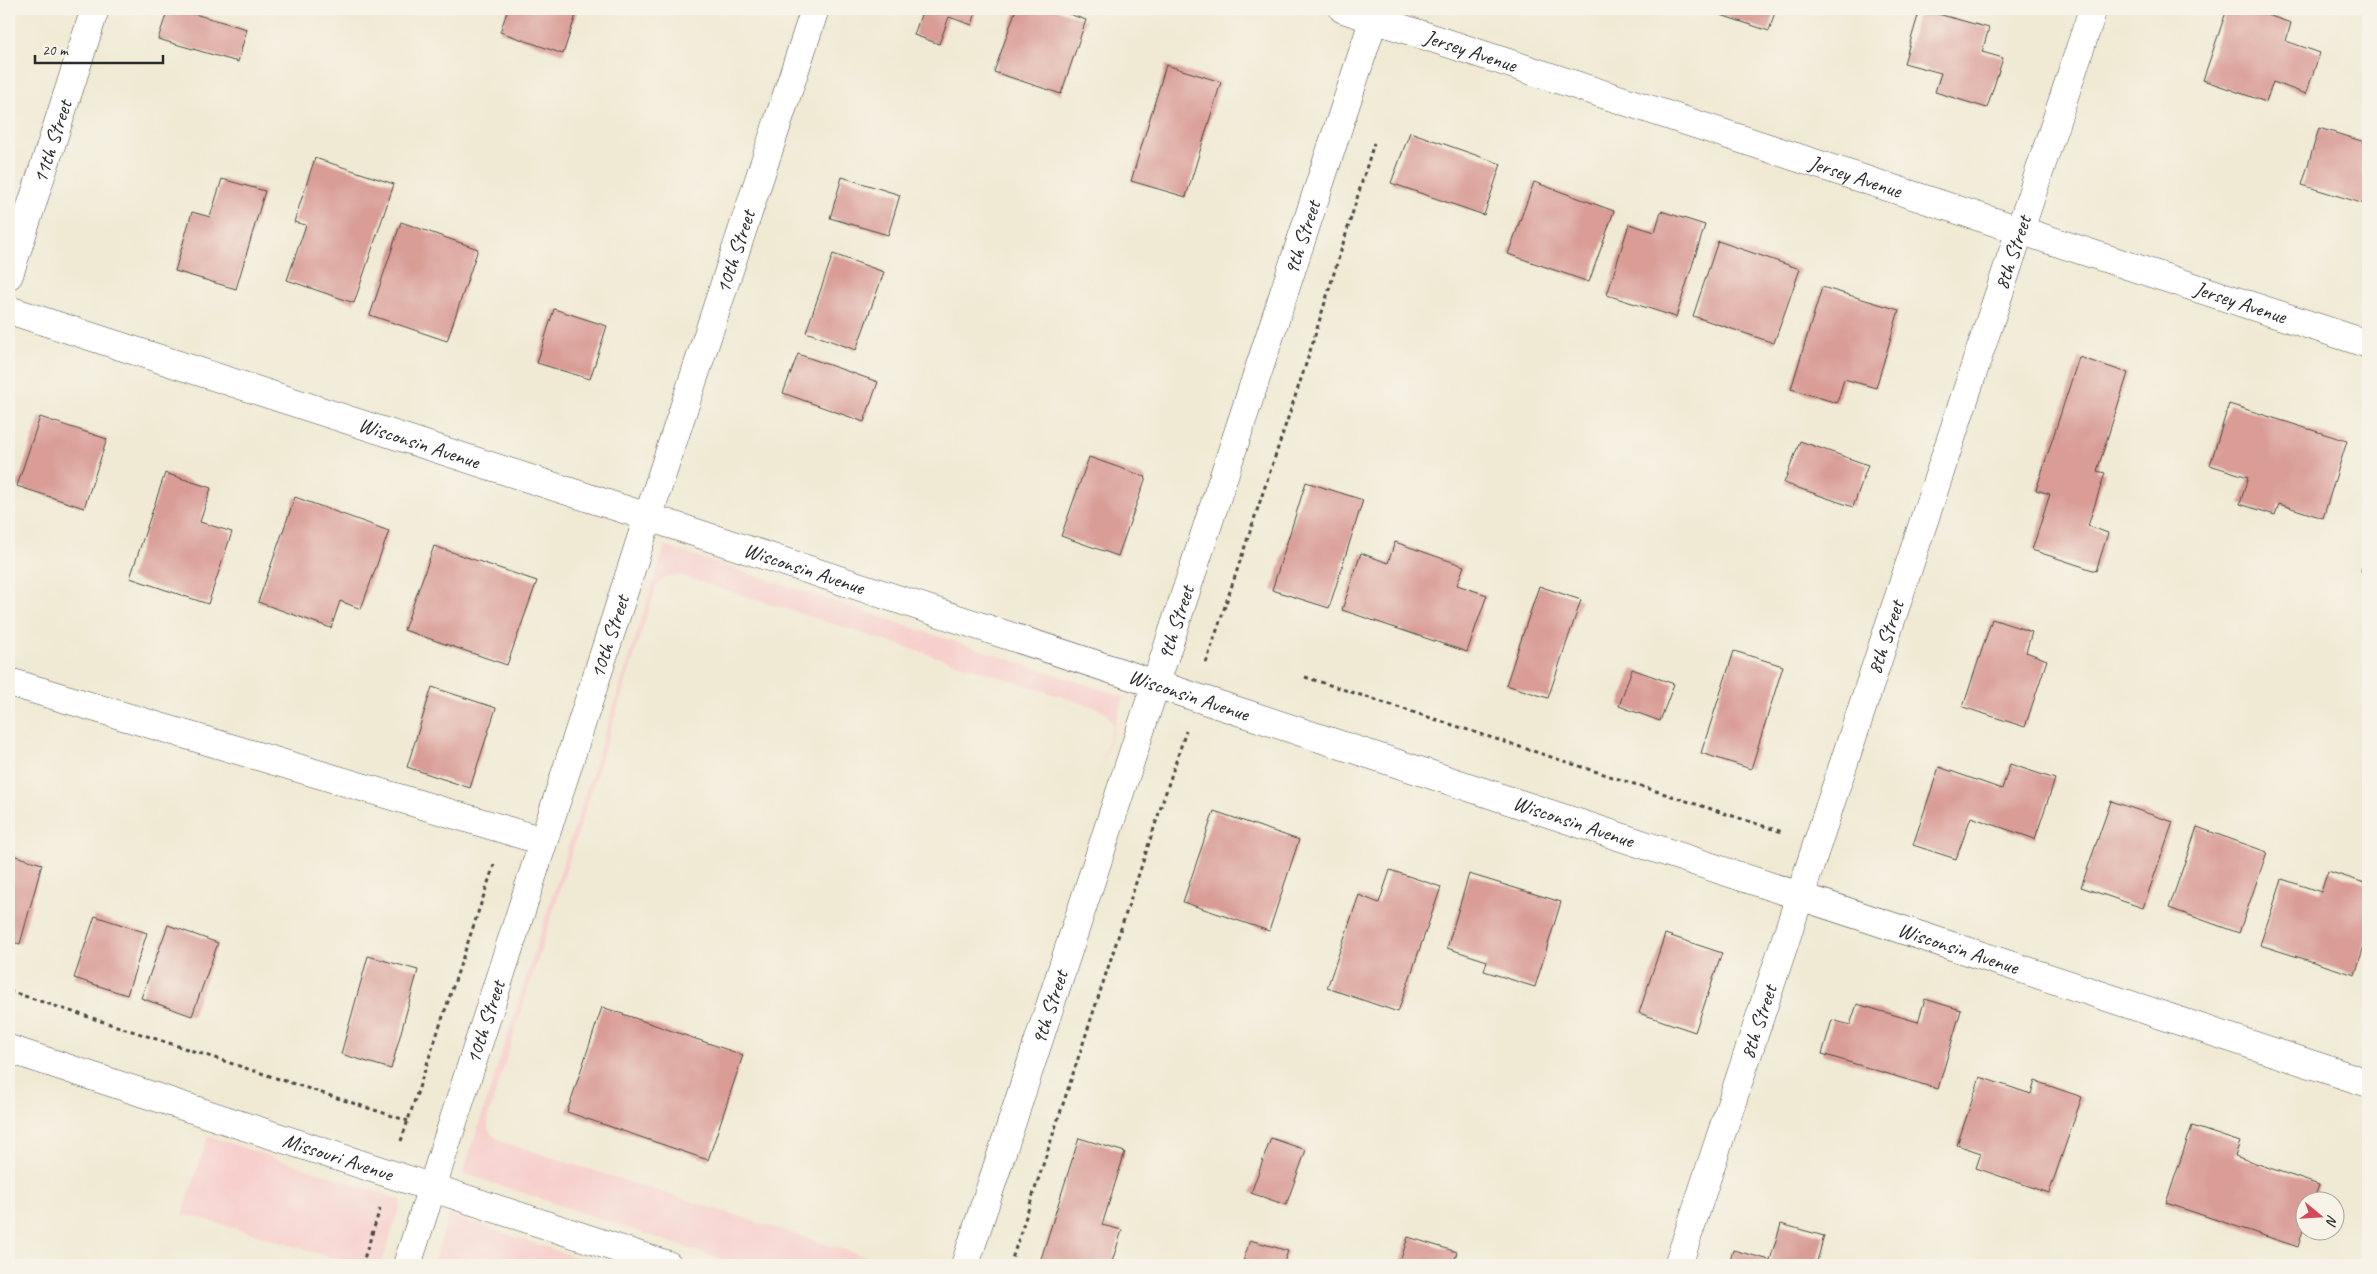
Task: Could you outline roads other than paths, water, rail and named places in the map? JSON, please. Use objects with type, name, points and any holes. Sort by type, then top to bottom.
[{"type":"street","name":"11th Street","points":[[9,275],[95,9]]},
{"type":"street","name":"10th Street","points":[[407,1265],[648,517],[815,9]]},
{"type":"street","name":"Jersey Avenue","points":[[1343,9],[1375,14],[2368,344]]},
{"type":"street","name":"8th Street","points":[[1678,1265],[1802,895],[2093,9]]},
{"type":"street","name":"9th Street","points":[[965,1265],[1375,14]]},
{"type":"street","name":"Wisconsin Avenue","points":[[9,310],[1802,895],[2368,1083]]},
{"type":"street","points":[[9,682],[543,841]]},
{"type":"street","name":"Missouri Avenue","points":[[9,1049],[433,1186],[668,1265]]}]
